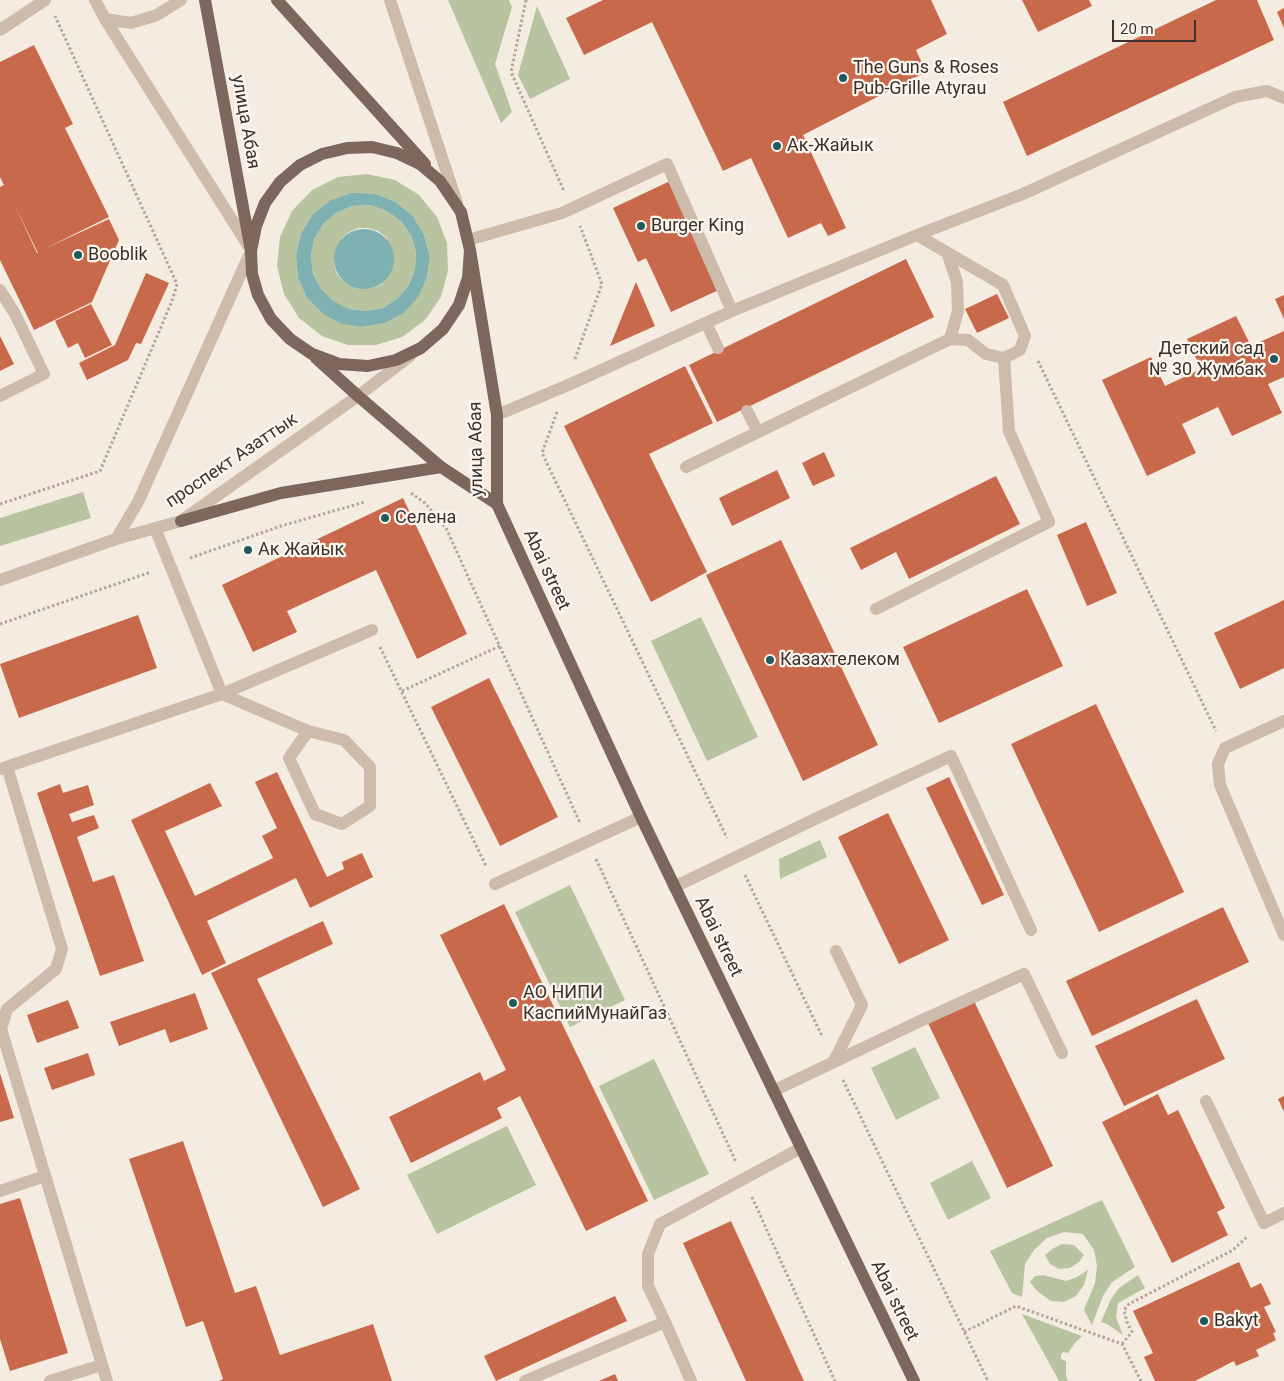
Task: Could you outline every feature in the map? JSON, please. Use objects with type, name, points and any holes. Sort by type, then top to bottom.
[{"type":"main road","name":"улица Абая","points":[[205,0],[251,251],[252,274],[258,295],[271,319],[290,339],[312,354],[441,467],[496,504]]},
{"type":"main road","name":"улица Абая","points":[[277,0],[440,181],[461,212],[469,245],[497,415],[496,504]]},
{"type":"main road","name":"улица Абая","points":[[251,251],[256,226],[265,203],[280,182],[300,165],[322,154],[347,148],[372,147],[397,153],[420,164],[440,181]]},
{"type":"main road","name":"улица Абая","points":[[312,354],[339,364],[368,366],[396,360],[421,348],[443,329],[459,305],[468,278],[469,245]]},
{"type":"main road","points":[[181,521],[281,493],[441,467]]},
{"type":"main road","name":"Abai street","points":[[496,504],[674,887],[914,1381]]},
{"type":"street","points":[[95,0],[105,19],[251,251]]},
{"type":"street","points":[[105,19],[131,23],[157,15],[181,0]]},
{"type":"street","points":[[390,0],[461,212]]},
{"type":"street","points":[[0,30],[48,4]]},
{"type":"street","points":[[497,415],[732,311],[917,235],[1023,194],[1235,97],[1266,91],[1284,98]]},
{"type":"street","points":[[469,245],[562,213],[667,164],[732,311]]},
{"type":"street","points":[[686,467],[950,339],[968,340],[986,354],[1004,358],[1020,350],[1026,336],[1003,285],[917,235]]},
{"type":"street","name":"проспект Азаттык","points":[[116,538],[138,502],[251,251]]},
{"type":"street","points":[[947,252],[957,282],[958,311],[950,339]]},
{"type":"street","points":[[0,290],[15,314],[44,374],[0,396]]},
{"type":"street","points":[[706,323],[718,348]]},
{"type":"street","name":"проспект Азаттык","points":[[116,538],[181,521],[358,396],[421,348]]},
{"type":"street","points":[[876,610],[1049,522],[1009,431],[1004,358]]},
{"type":"street","points":[[747,411],[758,432]]},
{"type":"street","points":[[155,528],[222,694],[308,731],[344,740],[370,766],[370,806],[342,824],[316,814],[289,758],[308,731]]},
{"type":"street","points":[[0,580],[116,538]]},
{"type":"street","points":[[107,1381],[1,1029],[7,1009],[56,969],[62,949],[3,768],[222,694],[372,630]]},
{"type":"street","points":[[1284,721],[1224,748],[1218,764],[1220,784],[1284,934]]},
{"type":"street","points":[[674,887],[951,756],[1031,930]]},
{"type":"street","points":[[495,884],[641,817]]},
{"type":"street","points":[[834,1061],[862,1005],[836,951]]},
{"type":"street","points":[[773,1091],[1024,974],[1062,1053]]},
{"type":"street","points":[[1206,1101],[1264,1223],[1284,1213]]},
{"type":"street","points":[[690,1381],[648,1286],[648,1254],[660,1224],[801,1148]]},
{"type":"street","points":[[0,1190],[45,1176]]},
{"type":"street","points":[[525,1381],[665,1322]]},
{"type":"street","points":[[50,1381],[102,1365]]},
{"type":"path","points":[[526,0],[510,72],[572,208],[602,284],[542,453],[988,1381]]},
{"type":"path","points":[[0,504],[100,471],[172,301],[176,284],[48,4]]},
{"type":"path","points":[[1026,336],[1224,748]]},
{"type":"path","points":[[408,490],[425,503],[446,528],[744,1179],[834,1381]]},
{"type":"path","points":[[0,624],[281,526],[372,501]]},
{"type":"path","points":[[372,630],[495,884]]},
{"type":"path","points":[[402,691],[500,646]]},
{"type":"path","points":[[1122,1344],[1132,1332],[1124,1310],[1129,1304],[1232,1250],[1264,1223]]},
{"type":"path","points":[[964,1332],[1016,1306],[1122,1344],[1141,1381]]},
{"type":"green space","points":[[448,0],[509,0],[512,7],[495,64],[512,112],[501,123]]},
{"type":"green space","points":[[537,6],[570,79],[530,99],[518,75]]},
{"type":"green space","points":[[367,174],[395,180],[419,195],[437,217],[447,243],[448,271],[441,297],[425,320],[402,337],[376,345],[348,345],[322,336],[299,318],[284,294],[277,266],[280,237],[292,211],[312,190],[338,177]],"holes":[[[375,194],[396,202],[413,216],[424,235],[430,255],[427,277],[404,313],[385,323],[363,327],[323,314],[307,298],[298,278],[296,255],[301,233],[313,214]]]},
{"type":"green space","points":[[370,205],[387,211],[401,221],[411,235],[416,252],[415,269],[409,285],[398,298],[383,308],[366,311],[349,309],[333,302],[321,289],[313,274],[311,256],[314,239],[323,224],[336,213],[352,206]],"holes":[[[358,228],[378,231],[387,238],[382,284],[373,288],[363,289],[343,281],[337,274],[334,264],[342,238]]]},
{"type":"green space","points":[[83,492],[91,518],[0,546],[0,518]]},
{"type":"green space","points":[[701,617],[758,737],[707,761],[651,641]]},
{"type":"green space","points":[[820,840],[827,857],[780,879],[779,859]]},
{"type":"green space","points":[[570,885],[625,1000],[570,1027],[515,912]]},
{"type":"green space","points":[[915,1047],[940,1098],[896,1120],[871,1068]]},
{"type":"green space","points":[[654,1059],[709,1174],[654,1200],[599,1086]]},
{"type":"green space","points":[[507,1126],[536,1185],[437,1234],[407,1175]]},
{"type":"green space","points":[[972,1161],[991,1198],[948,1220],[930,1183]]},
{"type":"green space","points":[[1102,1200],[1135,1267],[1112,1282],[1103,1296],[1092,1325],[1084,1310],[1095,1283],[1097,1266],[1094,1250],[1083,1234],[1064,1232],[1047,1238],[1034,1250],[1025,1264],[1022,1297],[1012,1293],[990,1251]]},
{"type":"green space","points":[[1062,1244],[1074,1245],[1084,1255],[1079,1262],[1070,1268],[1059,1269],[1050,1264],[1045,1255]]},
{"type":"green space","points":[[1088,1270],[1084,1285],[1076,1296],[1064,1302],[1051,1301],[1037,1291],[1030,1282],[1035,1276],[1043,1275],[1066,1281]]},
{"type":"green space","points":[[1138,1275],[1145,1288],[1118,1303],[1116,1317],[1123,1335],[1101,1322],[1111,1299],[1119,1288]]},
{"type":"green space","points":[[1022,1314],[1082,1336],[1068,1353],[1063,1352],[1061,1355],[1061,1359],[1066,1361],[1068,1381],[1059,1381]]},
{"type":"water","points":[[352,193],[375,194],[396,202],[413,216],[424,235],[430,256],[427,277],[418,297],[404,313],[385,323],[363,327],[342,324],[323,314],[307,298],[298,278],[296,255],[301,233],[313,214],[331,200]],"holes":[[[370,205],[387,211],[401,221],[411,235],[416,252],[415,269],[409,285],[398,298],[383,308],[366,311],[349,309],[333,301],[321,289],[313,274],[311,256],[314,239],[323,224],[336,213],[352,206]]]},
{"type":"water","points":[[358,229],[370,229],[386,237],[392,247],[394,259],[392,271],[386,281],[370,289],[358,289],[342,281],[334,265],[334,253],[342,237]]},
{"type":"building","points":[[603,0],[931,0],[947,34],[916,50],[926,72],[803,135],[846,228],[828,236],[821,223],[788,238],[751,158],[723,171],[652,22],[584,55],[566,18]]},
{"type":"building","points":[[1022,0],[1089,0],[1092,6],[1038,32]]},
{"type":"building","points":[[1216,0],[1257,0],[1274,40],[1027,156],[1003,102]]},
{"type":"building","points":[[1284,8],[1284,28],[1277,12]]},
{"type":"building","points":[[34,45],[73,124],[65,128],[109,217],[42,250],[109,219],[119,240],[92,302],[34,330],[0,260],[0,187],[4,185],[0,177],[0,62]],"holes":[[[14,204],[38,253],[37,253]]]},
{"type":"building","points":[[670,181],[721,289],[671,312],[646,258],[638,262],[613,208]]},
{"type":"building","points":[[906,259],[934,317],[717,422],[689,365]]},
{"type":"building","points":[[146,273],[169,283],[141,344],[136,343],[128,360],[87,380],[79,363],[115,345]]},
{"type":"building","points":[[636,282],[655,326],[610,346]]},
{"type":"building","points":[[997,294],[1009,318],[977,333],[965,309]]},
{"type":"building","points":[[1284,295],[1284,319],[1275,299]]},
{"type":"building","points":[[91,304],[112,345],[85,358],[78,343],[68,348],[55,321]]},
{"type":"building","points":[[1236,316],[1251,346],[1284,331],[1284,377],[1268,384],[1282,413],[1232,436],[1218,407],[1182,424],[1196,453],[1147,476],[1102,380],[1151,357],[1165,386],[1201,369],[1187,339]]},
{"type":"building","points":[[0,336],[14,364],[0,371]]},
{"type":"building","points":[[685,366],[713,423],[649,454],[707,572],[651,602],[564,426]]},
{"type":"building","points":[[824,452],[835,476],[813,486],[802,463]]},
{"type":"building","points":[[777,470],[790,498],[732,526],[719,498]]},
{"type":"building","points":[[996,476],[1020,524],[909,579],[896,552],[861,570],[850,548]]},
{"type":"building","points":[[403,498],[467,634],[417,659],[376,570],[287,611],[297,632],[253,652],[222,585]]},
{"type":"building","points":[[1086,522],[1117,593],[1087,606],[1057,535]]},
{"type":"building","points":[[781,540],[878,745],[803,781],[706,575]]},
{"type":"building","points":[[1027,589],[1063,666],[939,723],[903,647]]},
{"type":"building","points":[[1284,600],[1284,668],[1240,689],[1214,633]]},
{"type":"building","points":[[138,615],[157,668],[19,718],[0,664]]},
{"type":"building","points":[[489,678],[558,817],[500,846],[431,707]]},
{"type":"building","points":[[1096,704],[1184,892],[1099,932],[1011,744]]},
{"type":"building","points":[[277,772],[327,877],[344,869],[342,862],[362,853],[373,877],[310,908],[296,878],[207,921],[226,963],[202,975],[131,820],[210,783],[222,806],[165,831],[195,896],[273,858],[262,836],[277,828],[255,782]]},
{"type":"building","points":[[949,777],[1004,895],[982,905],[926,788]]},
{"type":"building","points":[[60,784],[63,793],[88,785],[94,805],[69,814],[72,822],[94,815],[99,828],[77,837],[93,882],[114,875],[144,961],[100,976],[37,793]]},
{"type":"building","points":[[888,813],[949,940],[899,964],[838,837]]},
{"type":"building","name":"АО НИПИ КаспийМунайГаз","points":[[504,904],[648,1201],[586,1231],[520,1096],[497,1108],[502,1118],[411,1163],[389,1117],[480,1072],[484,1081],[506,1070],[440,935]]},
{"type":"building","points":[[1223,907],[1249,962],[1092,1036],[1066,981]]},
{"type":"building","points":[[323,921],[333,944],[257,979],[360,1189],[323,1207],[211,973]]},
{"type":"building","points":[[195,993],[208,1029],[170,1043],[165,1029],[119,1046],[110,1022]]},
{"type":"building","points":[[1197,999],[1225,1059],[1124,1106],[1095,1046]]},
{"type":"building","points":[[68,1000],[79,1028],[37,1043],[27,1015]]},
{"type":"building","points":[[974,1001],[1053,1166],[1007,1188],[928,1023]]},
{"type":"building","points":[[88,1053],[95,1075],[52,1090],[44,1068]]},
{"type":"building","points":[[0,1073],[14,1118],[0,1122]]},
{"type":"building","points":[[1158,1094],[1168,1115],[1178,1110],[1225,1208],[1217,1212],[1228,1235],[1172,1263],[1102,1122]]},
{"type":"building","points":[[1284,1096],[1284,1112],[1278,1099]]},
{"type":"building","points":[[183,1141],[235,1293],[256,1286],[280,1355],[373,1324],[392,1381],[219,1381],[223,1379],[203,1321],[186,1327],[129,1159]]},
{"type":"building","points":[[20,1198],[68,1353],[10,1371],[0,1339],[0,1204]]},
{"type":"building","points":[[731,1221],[804,1381],[746,1381],[683,1243]]},
{"type":"building","name":"Bakyt","points":[[1239,1262],[1251,1288],[1261,1283],[1271,1304],[1264,1307],[1276,1332],[1273,1333],[1276,1340],[1256,1350],[1259,1356],[1236,1366],[1234,1361],[1195,1381],[1155,1381],[1144,1357],[1153,1353],[1133,1311]]},
{"type":"building","points":[[615,1296],[627,1321],[496,1381],[484,1356]]},
{"type":"building","points":[[615,1374],[618,1381],[599,1381]]},
{"type":"place","name":"The Guns & Roses Pub-Grille Atyrau","points":[[843,78]]},
{"type":"place","name":"Ак-Жайык","points":[[777,146]]},
{"type":"place","name":"Burger King","points":[[641,226]]},
{"type":"place","name":"Booblik","points":[[78,255]]},
{"type":"place","name":"Детский сад № 30 Жумбак","points":[[1274,359]]},
{"type":"place","name":"Селена","points":[[385,518]]},
{"type":"place","name":"Ак Жайык","points":[[248,550]]},
{"type":"place","name":"Казахтелеком","points":[[770,660]]},
{"type":"place","name":"АО НИПИ КаспийМунайГаз","points":[[513,1003]]},
{"type":"place","name":"Bakyt","points":[[1204,1321]]}]
